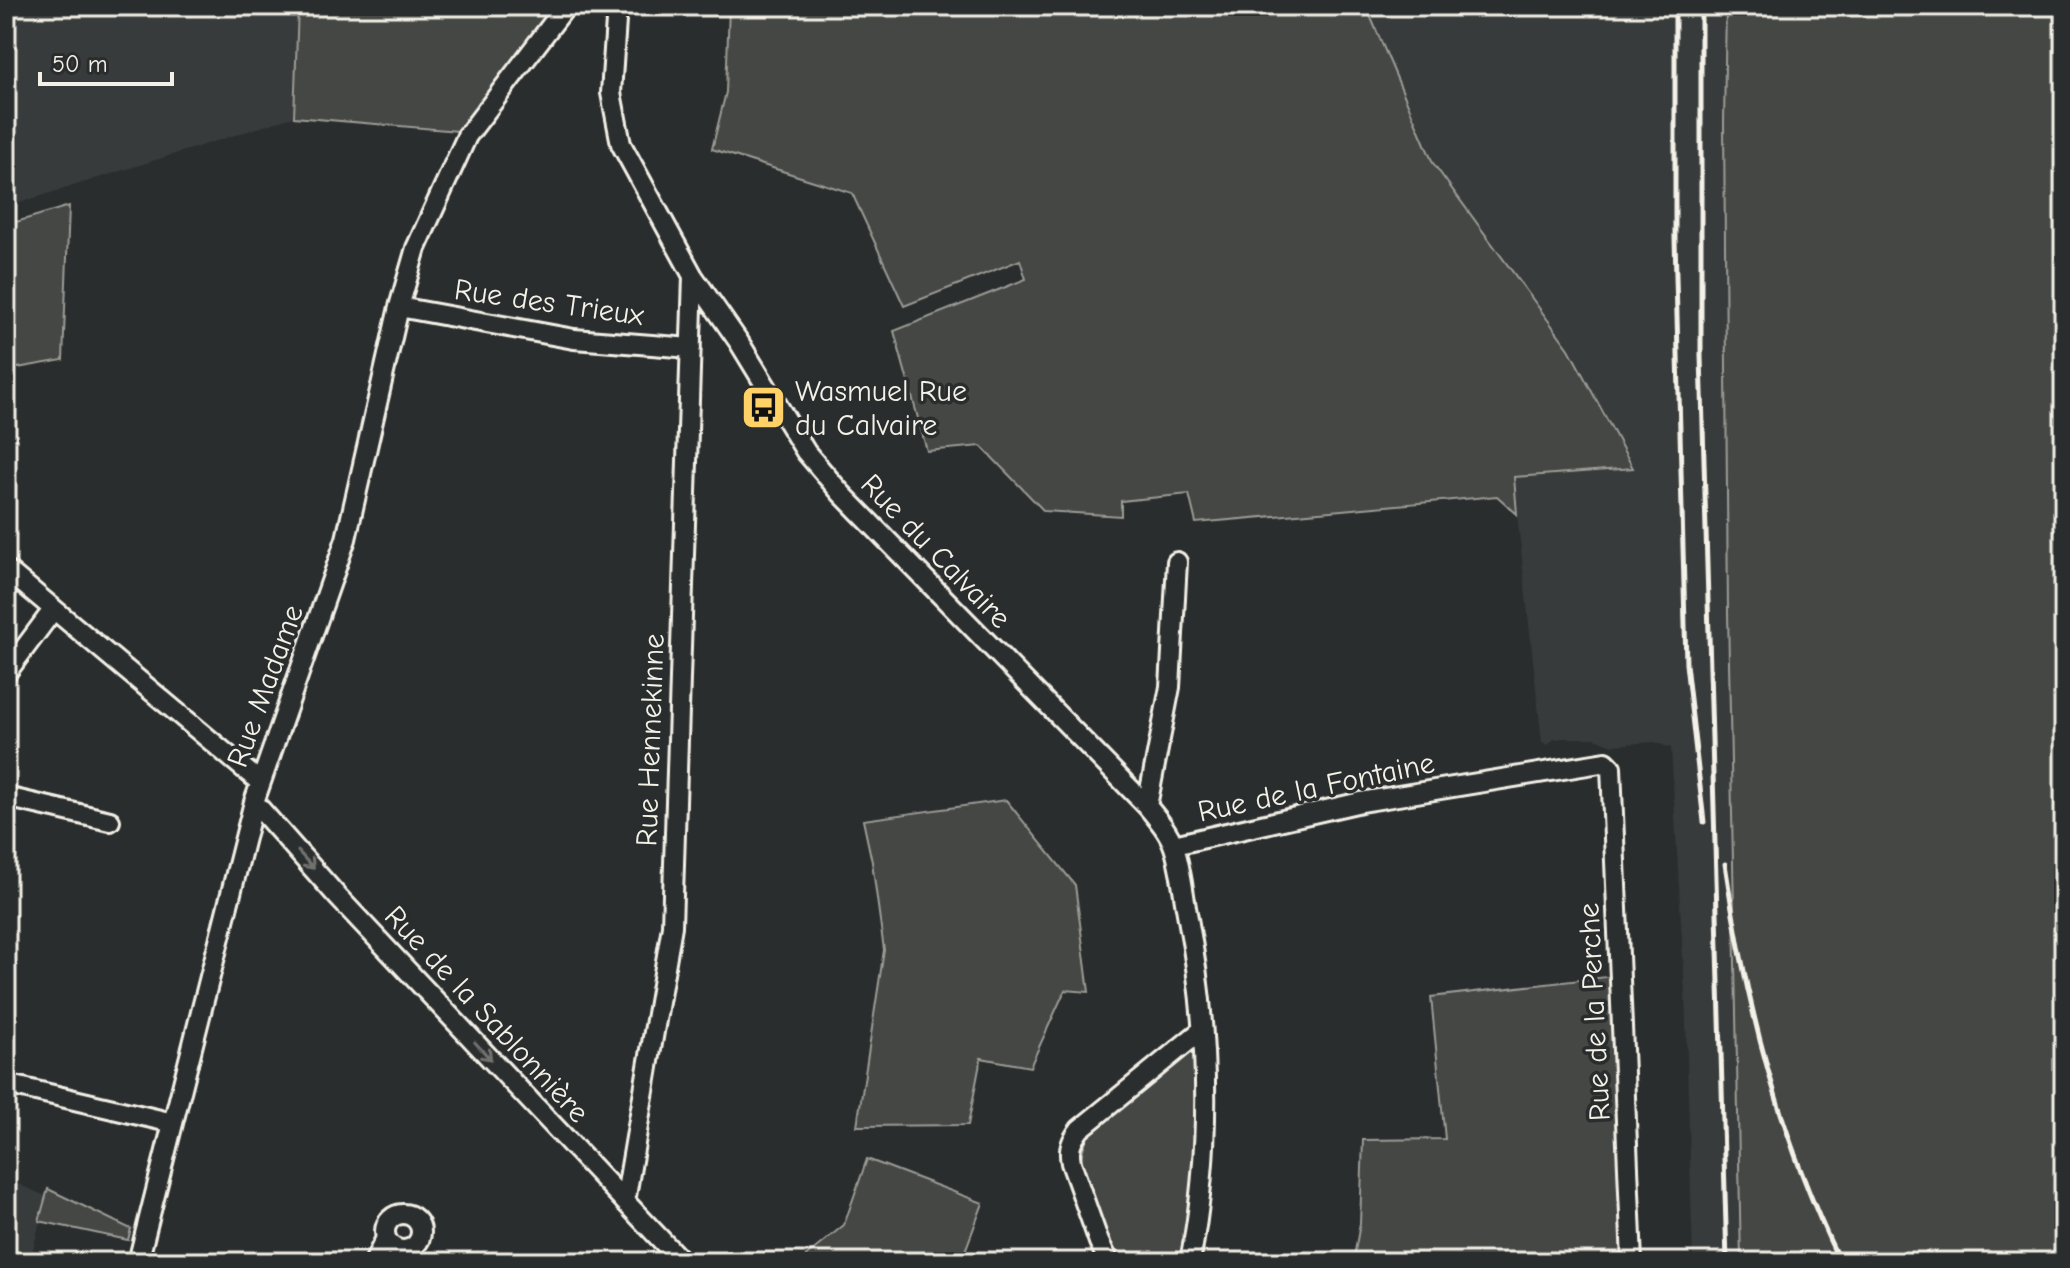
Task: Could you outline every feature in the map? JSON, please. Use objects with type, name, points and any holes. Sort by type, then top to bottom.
[{"type":"street","name":"Rue Madame","points":[[138,1262],[254,802],[346,539],[399,307],[416,248],[467,136],[566,6]]},
{"type":"street","name":"Rue du Calvaire","points":[[617,6],[611,93],[621,144],[693,276],[739,342],[806,452],[841,493],[1147,806],[1174,845]]},
{"type":"street","name":"Rue Hennekinne","points":[[625,1202],[672,926],[693,276]]},
{"type":"street","name":"Rue des Trieux","points":[[399,307],[574,339],[691,348]]},
{"type":"street","points":[[1147,806],[1170,687],[1177,562]]},
{"type":"street","points":[[6,569],[260,782]]},
{"type":"street","points":[[6,673],[53,610]]},
{"type":"street","name":"Rue de la Fontaine","points":[[1190,1262],[1202,1176],[1205,1083],[1191,934],[1174,845],[1361,802],[1606,762]]},
{"type":"street","name":"Rue de la Perche","points":[[1606,762],[1611,767],[1632,1262]]},
{"type":"street","points":[[6,797],[110,821]]},
{"type":"street","name":"Rue de la Sablonnière","points":[[254,802],[338,897],[682,1262]]},
{"type":"street","points":[[1109,1262],[1071,1163],[1069,1152],[1072,1140],[1080,1129],[1202,1030]]},
{"type":"street","points":[[6,1084],[173,1123]]},
{"type":"street","points":[[374,1262],[386,1238]]},
{"type":"shaded area","points":[[6,6],[298,6],[293,117],[6,207]]},
{"type":"shaded area","points":[[298,6],[556,6],[458,131],[294,117]]},
{"type":"shaded area","points":[[729,6],[1366,6],[1433,163],[1569,349],[1633,468],[1514,477],[1517,514],[1497,496],[1196,523],[1189,494],[1121,501],[1121,516],[1044,511],[981,446],[927,451],[894,331],[1026,279],[1020,260],[904,306],[852,193],[712,149],[726,92]]},
{"type":"shaded area","points":[[1366,6],[1726,6],[1728,613],[1741,1262],[1693,1262],[1685,992],[1671,748],[1654,742],[1613,745],[1595,738],[1554,739],[1548,745],[1542,743],[1513,477],[1633,467],[1566,345],[1433,163]]},
{"type":"shaded area","points":[[1726,6],[2064,6],[2064,1262],[1741,1262],[1728,613]]},
{"type":"shaded area","points":[[69,206],[63,360],[6,370],[6,225]]},
{"type":"shaded area","points":[[1006,800],[1075,885],[1089,992],[1065,990],[1030,1067],[981,1058],[968,1125],[857,1126],[884,950],[863,820]]},
{"type":"shaded area","points":[[1615,976],[1622,1262],[1353,1262],[1360,1224],[1363,1140],[1445,1139],[1431,997]]},
{"type":"shaded area","points":[[1188,1052],[1196,1052],[1196,1173],[1184,1262],[1118,1262],[1084,1176],[1084,1144],[1089,1133]]},
{"type":"shaded area","points":[[867,1159],[983,1203],[961,1262],[799,1262],[844,1225]]},
{"type":"shaded area","points":[[6,1179],[46,1196],[30,1262],[6,1262]]},
{"type":"shaded area","points":[[48,1189],[131,1229],[128,1240],[39,1221]]},
{"type":"railway","points":[[1675,6],[1675,238],[1686,664],[1704,822]]},
{"type":"railway","points":[[1701,6],[1701,356],[1727,1262]]},
{"type":"railway","points":[[1725,864],[1743,966],[1767,1068],[1799,1166],[1840,1262]]},
{"type":"place","name":"Wasmuel Rue du Calvaire","points":[[764,408]]}]
